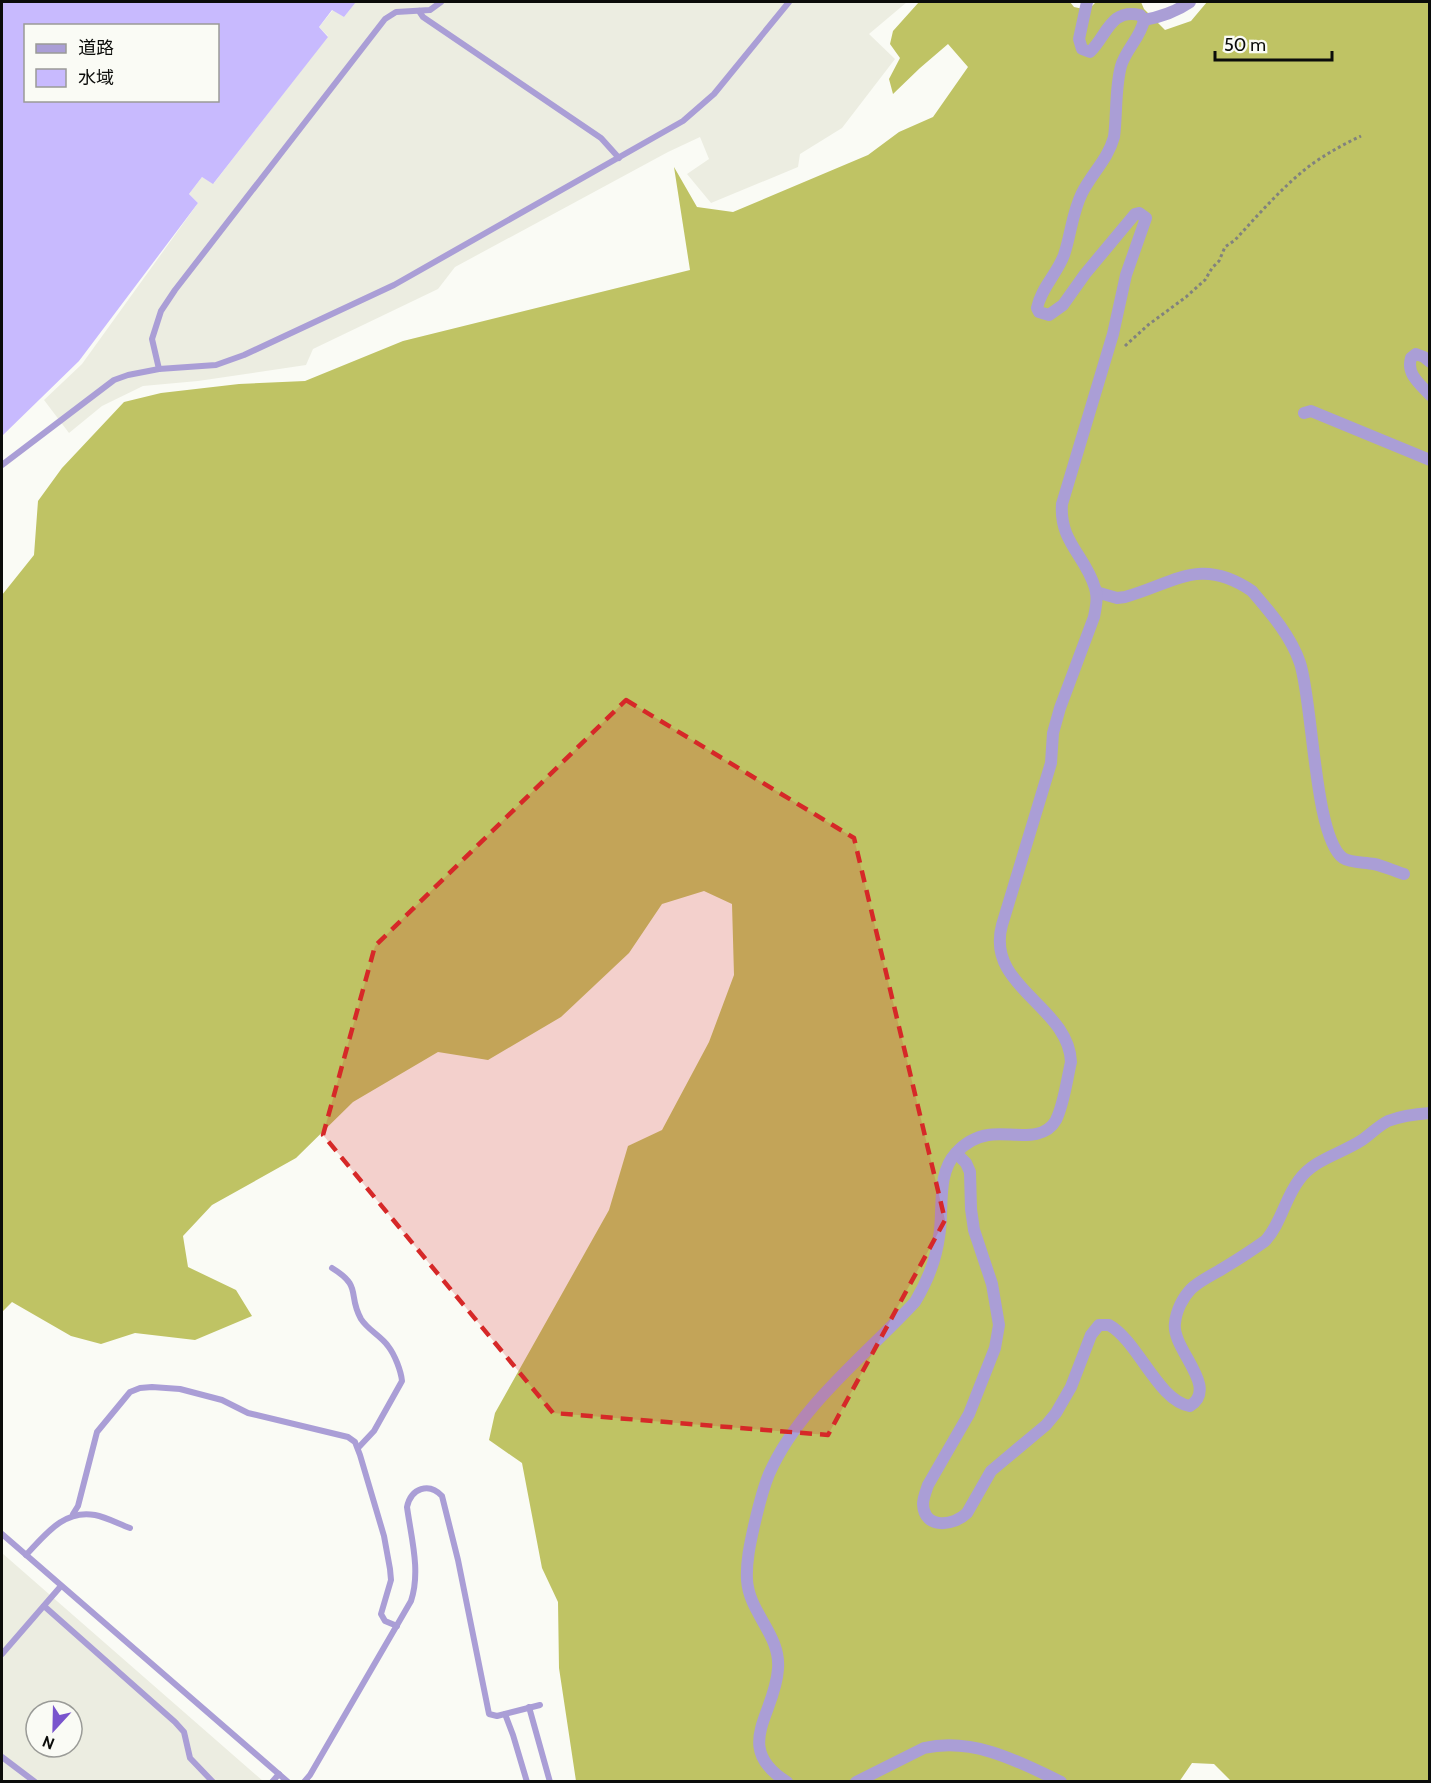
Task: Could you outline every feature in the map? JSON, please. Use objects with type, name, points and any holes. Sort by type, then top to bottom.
[{"type":"street","points":[[1087,2],[1079,39],[1082,50],[1086,52],[1094,48],[1116,19],[1132,13],[1140,15],[1144,20]]},
{"type":"street","points":[[1144,20],[1168,13],[1190,2]]},
{"type":"street","points":[[788,1782],[769,1767],[758,1741],[776,1681],[778,1660],[774,1642],[754,1606],[747,1584],[751,1543],[759,1503],[769,1475],[780,1453],[806,1417],[915,1302],[921,1292],[937,1250],[946,1170],[956,1153],[974,1140],[989,1135],[1031,1135],[1047,1130],[1056,1119],[1069,1071],[1071,1053],[1057,1024],[1023,990],[1006,965],[999,949],[999,936],[1051,763],[1053,733],[1060,708],[1094,617],[1096,592],[1065,533],[1061,516],[1062,504],[1107,352],[1126,275],[1145,224],[1144,215],[1139,213],[1131,218],[1063,305],[1049,315],[1043,314],[1037,308],[1041,295],[1064,253],[1082,192],[1111,147],[1121,65],[1139,34],[1144,20]]},
{"type":"street","points":[[1430,362],[1416,354],[1411,358],[1409,365],[1412,375],[1430,395]]},
{"type":"street","points":[[1304,413],[1311,411],[1430,460]]},
{"type":"street","points":[[1096,592],[1118,598],[1125,597],[1176,578],[1195,574],[1225,578],[1243,584],[1252,591],[1294,646],[1300,663],[1313,740],[1316,774],[1331,839],[1341,857],[1346,860],[1373,864],[1404,874]]},
{"type":"street","points":[[956,1153],[966,1163],[970,1172],[974,1230],[992,1284],[999,1325],[995,1348],[969,1414],[928,1485],[923,1498],[923,1506],[928,1518],[944,1524],[963,1518],[991,1471],[1046,1425],[1056,1413],[1071,1387],[1091,1335],[1099,1325],[1109,1325],[1123,1335],[1162,1386],[1179,1403],[1190,1406],[1194,1404],[1200,1395],[1200,1384],[1181,1348],[1175,1331],[1180,1306],[1190,1290],[1265,1241],[1273,1231],[1295,1186],[1311,1167],[1363,1139],[1388,1121],[1415,1114],[1430,1113]]},
{"type":"street","points":[[856,1782],[924,1748],[958,1744],[994,1752],[1061,1782]]},
{"type":"lane","points":[[159,369],[152,339],[161,311],[175,290],[384,19],[396,12],[430,10],[441,2]]},
{"type":"lane","points":[[2,465],[114,380],[159,369],[216,365],[254,350],[394,285],[683,121],[714,94],[789,2]]},
{"type":"lane","points":[[420,11],[423,17],[601,138],[619,158]]},
{"type":"lane","points":[[332,1268],[346,1277],[353,1289],[362,1321],[389,1347],[401,1374],[402,1382],[374,1431],[358,1448]]},
{"type":"lane","points":[[26,1555],[50,1529],[73,1514],[78,1506],[97,1432],[130,1392],[152,1387],[180,1389],[222,1400],[248,1413],[348,1437],[355,1442],[384,1536],[390,1569],[391,1580],[381,1614],[385,1621],[396,1626]]},
{"type":"lane","points":[[304,1782],[411,1601],[415,1589],[415,1574],[407,1507],[409,1499],[417,1491],[427,1488],[436,1490],[442,1496],[458,1560],[489,1714],[497,1716],[540,1705]]},
{"type":"lane","points":[[73,1514],[95,1515],[130,1528]]},
{"type":"lane","points":[[2,1534],[288,1782]]},
{"type":"lane","points":[[2,1654],[61,1586]]},
{"type":"lane","points":[[44,1606],[175,1722],[184,1732],[190,1758],[209,1780]]},
{"type":"lane","points":[[529,1707],[550,1782]]},
{"type":"lane","points":[[505,1714],[527,1782]]},
{"type":"lane","points":[[2,1757],[35,1782]]},
{"type":"lane","points":[[272,1782],[279,1774]]},
{"type":"path","points":[[1107,352],[1115,354],[1120,351],[1148,325],[1199,286],[1219,261],[1225,248],[1311,165],[1333,150],[1361,136]]},
{"type":"highlighted area","points":[[626,700],[854,838],[945,1220],[828,1435],[553,1413],[323,1135],[375,946]]},
{"type":"shaded area","points":[[356,2],[907,2],[869,34],[895,59],[842,128],[800,154],[798,167],[711,203],[687,174],[709,159],[700,137],[455,267],[438,289],[313,349],[306,365],[198,381],[143,386],[102,406],[69,433],[44,400],[82,364],[198,203],[189,194],[202,177],[214,183],[328,36],[319,27],[333,10],[344,17]]},
{"type":"shaded area","points":[[2,1553],[263,1781],[2,1781]]},
{"type":"green space","points":[[919,2],[1070,2],[1074,7],[1088,10],[1096,2],[1141,2],[1144,9],[1165,30],[1191,21],[1207,2],[1429,2],[1429,1781],[1231,1781],[1214,1764],[1192,1763],[1179,1782],[576,1781],[559,1668],[558,1602],[542,1568],[522,1463],[489,1440],[495,1413],[609,1210],[628,1146],[662,1130],[709,1042],[734,975],[732,904],[704,891],[662,904],[629,953],[561,1017],[488,1060],[438,1052],[353,1102],[296,1158],[212,1205],[183,1236],[188,1267],[236,1290],[252,1316],[195,1340],[135,1333],[101,1344],[71,1336],[12,1302],[2,1312],[2,595],[34,555],[38,501],[62,468],[124,402],[161,393],[239,384],[305,381],[403,341],[690,270],[674,167],[697,207],[733,212],[868,155],[899,132],[933,117],[968,67],[948,44],[893,94],[889,79],[900,58],[890,44],[893,31]]},
{"type":"water","points":[[2,2],[356,2],[344,17],[332,10],[319,27],[328,37],[213,184],[202,177],[189,194],[198,203],[79,361],[2,436]]}]
